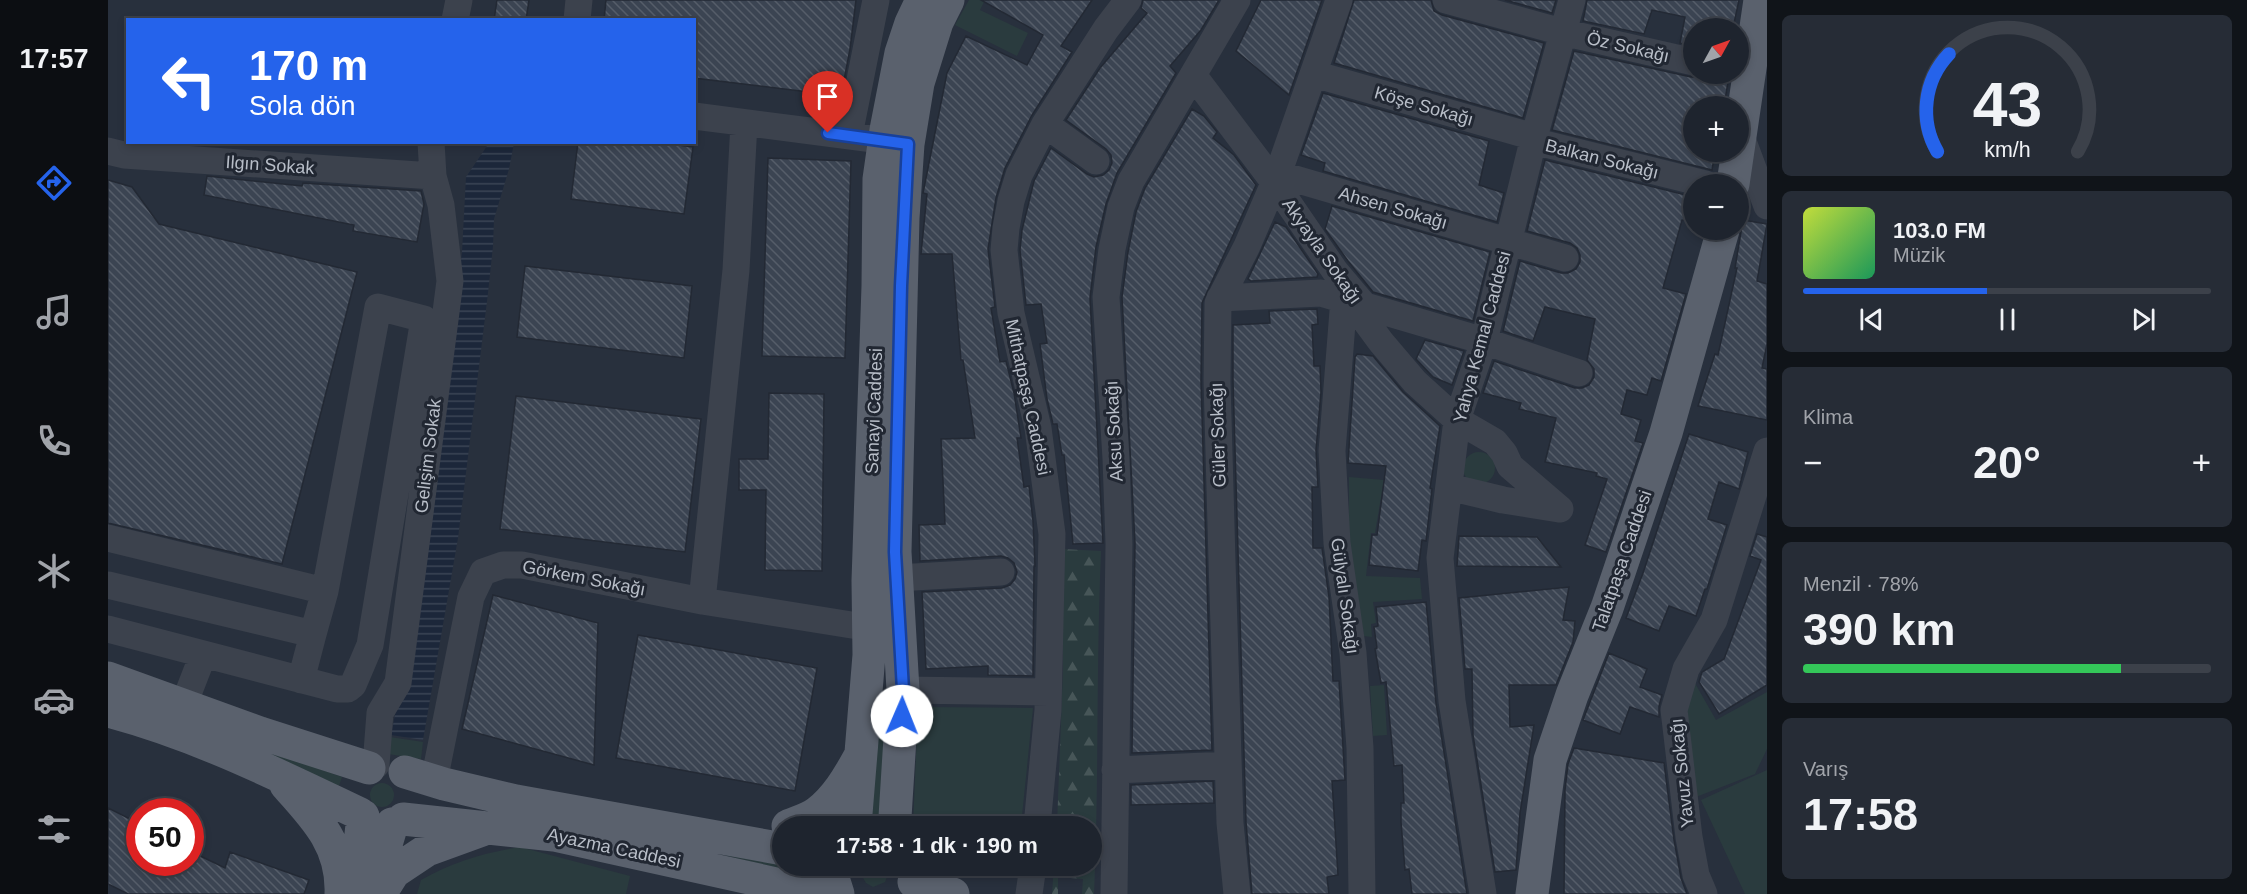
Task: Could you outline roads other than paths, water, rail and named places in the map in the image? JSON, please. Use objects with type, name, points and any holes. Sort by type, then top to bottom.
[{"type":"main road","name":"Sanayi Caddesi","points":[[856,816],[870,655],[884,630],[897,578],[895,552],[901,286],[896,142],[901,53],[922,0]]},
{"type":"main road","name":"Sanayi Caddesi","points":[[895,816],[903,690],[868,581],[878,286],[879,179],[896,142],[937,22],[948,0]]},
{"type":"main road","points":[[1747,96],[1760,0]]},
{"type":"main road","name":"Talatpaşa Caddesi","points":[[1532,894],[1550,760],[1572,695],[1607,608],[1666,433],[1720,240]]},
{"type":"main road","name":"Ayazma Caddesi","points":[[108,678],[260,733],[396,772],[516,801],[772,847]]},
{"type":"main road","name":"Ayazma Caddesi","points":[[108,711],[142,720],[205,744],[380,818],[554,835],[822,894]]},
{"type":"main road","points":[[810,816],[817,813],[834,796],[849,776],[861,753]]},
{"type":"main road","points":[[343,894],[360,843],[380,818],[410,811],[414,801],[411,781],[396,772],[361,775],[356,784],[355,804],[380,818]]},
{"type":"main road","points":[[276,774],[326,834],[339,860],[343,894]]},
{"type":"main road","points":[[371,894],[380,818]]},
{"type":"main road","points":[[380,894],[394,872],[427,850],[490,827]]},
{"type":"main road","points":[[740,842],[772,832]]},
{"type":"main road","points":[[833,876],[838,894]]},
{"type":"main road","points":[[912,881],[953,894]]},
{"type":"street","points":[[455,18],[459,0]]},
{"type":"street","points":[[473,18],[477,0]]},
{"type":"street","points":[[577,18],[579,0]]},
{"type":"street","points":[[849,135],[876,0]]},
{"type":"street","name":"Mithatpaşa Caddesi","points":[[1038,816],[1048,692],[1052,534],[1038,428],[1011,313],[1004,250],[1006,228],[1019,175],[1045,124],[1106,29],[1128,0]]},
{"type":"street","name":"Aksu Sokağı","points":[[1114,894],[1118,534],[1107,297],[1112,249],[1121,207],[1131,181],[1237,0]]},
{"type":"street","name":"Güler Sokağı","points":[[1237,894],[1230,823],[1228,765],[1217,381],[1218,303],[1247,246],[1276,178],[1339,0]]},
{"type":"street","name":"Öz Sokağı","points":[[1446,0],[1562,32],[1683,60]]},
{"type":"street","name":"Yahya Kemal Caddesi","points":[[1483,894],[1452,700],[1440,558],[1457,420],[1484,341],[1534,139],[1572,0]]},
{"type":"street","name":"Köşe Sokağı","points":[[1314,74],[1534,139]]},
{"type":"street","name":"Akyayla Sokağı","points":[[1192,75],[1276,178],[1381,342],[1415,382],[1457,420],[1495,442],[1504,453],[1510,466],[1560,509],[1449,488]]},
{"type":"street","points":[[696,116],[896,142]]},
{"type":"street","points":[[702,601],[736,270],[744,123]]},
{"type":"street","points":[[1045,124],[1096,160]]},
{"type":"street","name":"Balkan Sokağı","points":[[1534,139],[1683,178]]},
{"type":"street","name":"Gelişim Sokak","points":[[396,772],[380,714],[399,683],[450,281],[441,205],[433,176],[431,144]]},
{"type":"street","points":[[433,176],[448,150],[449,144]]},
{"type":"street","name":"Ilgın Sokak","points":[[108,151],[124,155],[433,176]]},
{"type":"street","points":[[1749,158],[1767,206]]},
{"type":"street","name":"Ahsen Sokağı","points":[[1276,178],[1565,258]]},
{"type":"street","points":[[1220,298],[1321,292],[1484,341],[1579,373]]},
{"type":"street","name":"Gülyalı Sokağı","points":[[1353,301],[1332,451],[1337,543],[1353,653],[1359,736],[1362,894]]},
{"type":"street","points":[[108,629],[203,655],[301,680],[337,689],[348,689],[353,685],[370,645],[424,319],[378,307],[325,591],[301,680]]},
{"type":"street","name":"Yavuz Sokağı","points":[[1704,894],[1696,875],[1689,837],[1674,710],[1686,669],[1714,620],[1767,451]]},
{"type":"street","points":[[108,538],[325,591]]},
{"type":"street","name":"Görkem Sokağı","points":[[396,772],[483,572],[503,565],[522,565],[702,601],[884,630]]},
{"type":"street","points":[[897,578],[1001,572]]},
{"type":"street","points":[[108,585],[313,634]]},
{"type":"street","points":[[184,704],[203,655]]},
{"type":"street","points":[[903,690],[1048,692]]},
{"type":"street","points":[[1115,770],[1228,765]]},
{"type":"street","points":[[1029,894],[1032,876]]},
{"type":"water","points":[[488,144],[514,144],[494,219],[488,293],[458,538],[423,740],[391,735],[415,613],[446,394],[462,252],[466,177]]}]
